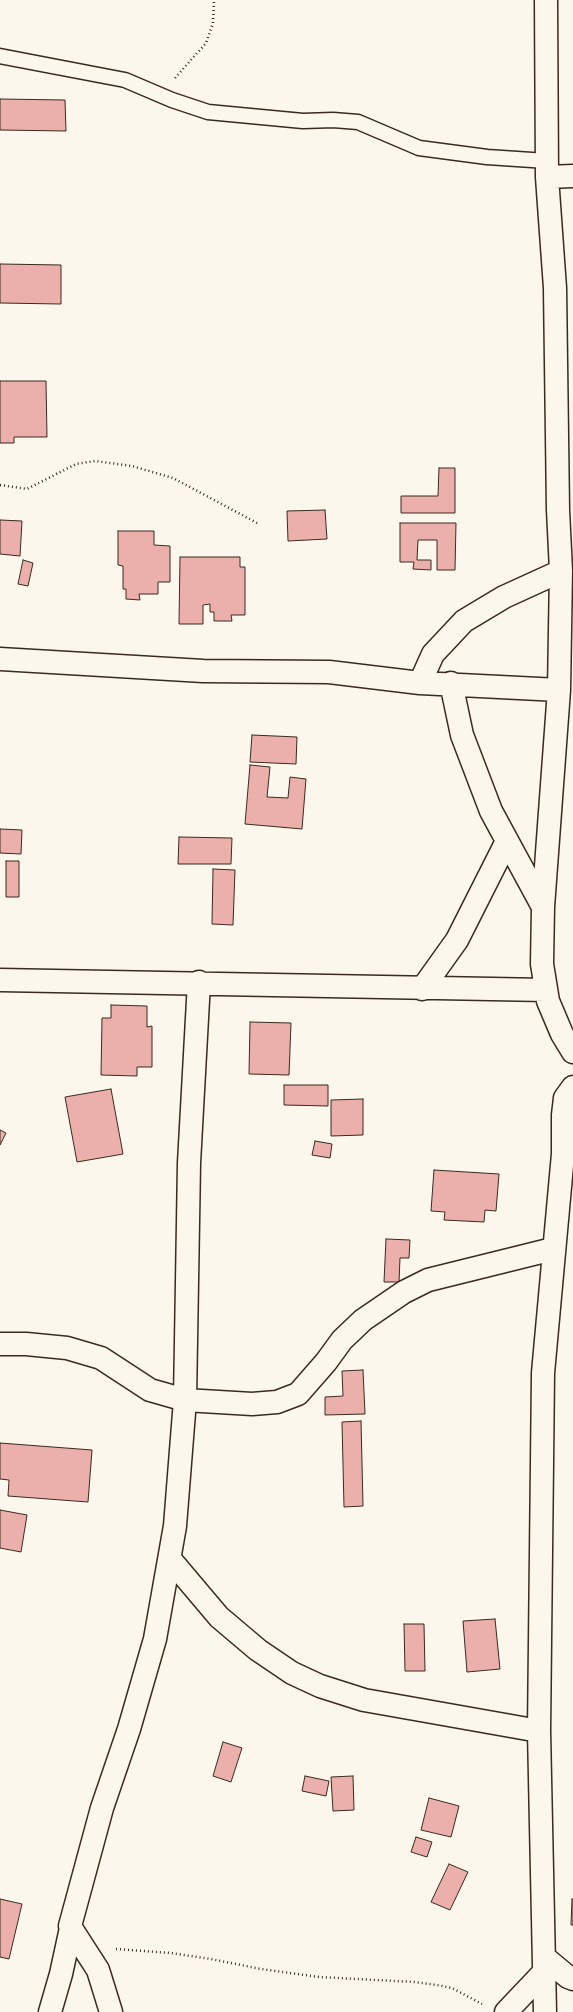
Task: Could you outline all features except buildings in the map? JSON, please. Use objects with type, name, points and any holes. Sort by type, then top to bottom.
[{"type":"street","points":[[546,0],[547,169],[555,288],[558,510],[561,571],[559,690],[543,907],[542,964],[548,1001],[562,1034],[573,1052]]},
{"type":"street","points":[[547,169],[573,176]]},
{"type":"street","points":[[420,683],[433,654],[464,621],[504,597],[561,571]]},
{"type":"street","points":[[0,659],[203,672],[329,672],[420,683],[559,690]]},
{"type":"street","points":[[451,684],[462,735],[491,811],[543,907]]},
{"type":"street","points":[[422,989],[457,940],[507,841]]},
{"type":"street","points":[[0,980],[199,982],[422,989],[546,990]]},
{"type":"street","points":[[50,2012],[61,1974],[71,1928],[70,1926],[102,1808],[129,1729],[155,1639],[170,1559],[181,1461],[185,1400],[188,1163],[199,982]]},
{"type":"street","points":[[545,2012],[539,1731],[543,1373],[553,1249],[563,1154],[562,1114],[565,1098],[573,1087]]},
{"type":"street","points":[[0,1344],[26,1344],[67,1348],[101,1358],[150,1390],[185,1400],[252,1404],[277,1402],[298,1394],[326,1362],[342,1340],[363,1320],[404,1292],[428,1280],[553,1249]]},
{"type":"street","points":[[170,1559],[219,1617],[258,1650],[292,1673],[320,1686],[364,1700],[539,1731]]},
{"type":"street","points":[[71,1928],[86,1949],[98,1970],[111,2012]]},
{"type":"street","points":[[544,1964],[573,1979]]},
{"type":"street","points":[[506,2012],[544,1964]]},
{"type":"lane","points":[[0,56],[125,80],[160,95],[208,112],[303,121],[334,120],[358,122],[419,148],[487,157],[547,169]]},
{"type":"path","points":[[160,95],[206,42],[213,23],[214,0]]},
{"type":"path","points":[[0,486],[26,489],[76,464],[95,461],[132,466],[172,478],[259,524]]},
{"type":"path","points":[[86,1949],[133,1950],[171,1953],[211,1959],[261,1970],[319,1977],[437,1985],[459,1991],[483,2005]]}]
